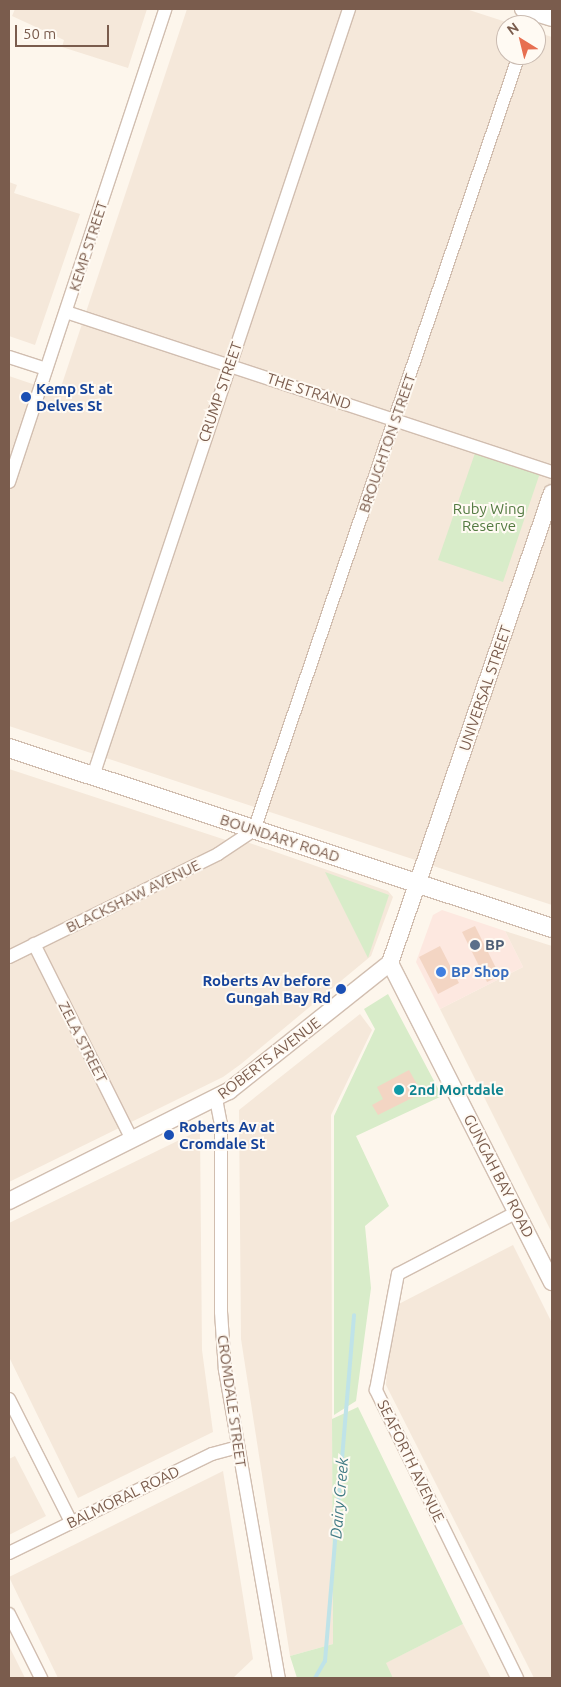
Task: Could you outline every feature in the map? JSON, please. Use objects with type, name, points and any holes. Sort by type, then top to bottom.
[{"type":"main road","name":"BOUNDARY ROAD","points":[[9,748],[552,928]]},
{"type":"street","name":"KEMP STREET","points":[[9,482],[165,9]]},
{"type":"street","name":"CRUMP STREET","points":[[93,776],[349,9]]},
{"type":"street","name":"BROUGHTON STREET","points":[[254,830],[515,65]]},
{"type":"street","name":"THE STRAND","points":[[66,312],[552,472]]},
{"type":"street","points":[[9,357],[46,369]]},
{"type":"street","name":"UNIVERSAL STREET","points":[[418,883],[552,493]]},
{"type":"street","name":"BLACKSHAW AVENUE","points":[[9,957],[218,854],[254,830]]},
{"type":"street","points":[[390,963],[418,883]]},
{"type":"street","name":"ZELA STREET","points":[[34,944],[132,1140]]},
{"type":"street","name":"ROBERTS AVENUE","points":[[9,1201],[216,1099],[242,1083],[390,963]]},
{"type":"street","name":"GUNGAH BAY ROAD","points":[[390,963],[552,1282]]},
{"type":"street","name":"CROMDALE STREET","points":[[216,1099],[221,1124],[222,1330],[238,1447],[270,1640],[279,1678]]},
{"type":"street","name":"SEAFORTH AVENUE","points":[[517,1212],[398,1274],[376,1390],[517,1678]]},
{"type":"street","points":[[9,1399],[71,1522]]},
{"type":"street","name":"BALMORAL ROAD","points":[[9,1553],[212,1454],[238,1447]]},
{"type":"street","points":[[9,1614],[41,1678]]},
{"type":"shaded area","points":[[15,9],[147,9],[128,68],[62,47],[64,40],[12,16]]},
{"type":"shaded area","points":[[187,9],[466,9],[496,19],[496,65],[546,65],[546,35],[552,37],[552,905],[9,726],[9,376],[59,393]]},
{"type":"shaded area","points":[[9,182],[17,185],[14,193],[80,214],[35,345],[9,336]]},
{"type":"shaded area","points":[[9,769],[235,843],[241,840],[388,891],[393,897],[371,956],[241,1064],[223,1077],[9,1182]]},
{"type":"shaded area","points":[[442,910],[505,931],[523,967],[440,1009],[416,962],[433,915]]},
{"type":"shaded area","points":[[505,931],[552,946],[552,1233],[440,1009],[523,967]]},
{"type":"shaded area","points":[[360,1014],[372,1030],[331,1115],[333,1644],[290,1656],[241,1339],[239,1110]]},
{"type":"shaded area","points":[[200,1130],[202,1350],[213,1432],[78,1498],[9,1357],[9,1223]]},
{"type":"shaded area","points":[[513,1245],[552,1323],[552,1678],[534,1678],[386,1385],[391,1308]]},
{"type":"shaded area","points":[[15,1456],[46,1516],[9,1535],[9,1459]]},
{"type":"shaded area","points":[[223,1471],[253,1659],[233,1678],[58,1678],[9,1577]]},
{"type":"shaded area","points":[[463,1624],[491,1678],[393,1678],[385,1663]]},
{"type":"shaded area","points":[[9,1646],[25,1678],[9,1678]]},
{"type":"green space","name":"Ruby Wing Reserve","points":[[475,453],[540,473],[503,582],[438,560]]},
{"type":"green space","points":[[325,872],[389,895],[368,958]]},
{"type":"green space","points":[[388,994],[442,1096],[356,1136],[389,1206],[365,1226],[371,1288],[356,1401],[334,1415],[334,1116],[375,1029],[364,1009]]},
{"type":"green space","points":[[358,1407],[463,1624],[386,1663],[393,1678],[297,1678],[290,1656],[333,1644],[332,1419]]},
{"type":"building","points":[[475,926],[500,976],[487,982],[462,932]]},
{"type":"building","name":"BP Shop","points":[[440,946],[459,983],[438,994],[419,957]]},
{"type":"building","name":"2nd Mortdale","points":[[409,1070],[422,1093],[378,1115],[372,1105],[383,1099],[377,1087]]},
{"type":"waterway","name":"Dairy Creek","points":[[315,1678],[325,1661],[354,1315]]},
{"type":"place","name":"Kemp St at Delves St","points":[[26,397]]},
{"type":"place","name":"BP","points":[[475,945]]},
{"type":"place","name":"BP Shop","points":[[441,972]]},
{"type":"place","name":"Roberts Av before Gungah Bay Rd","points":[[341,989]]},
{"type":"place","name":"2nd Mortdale","points":[[399,1090]]},
{"type":"place","name":"Roberts Av at Cromdale St","points":[[169,1135]]}]
